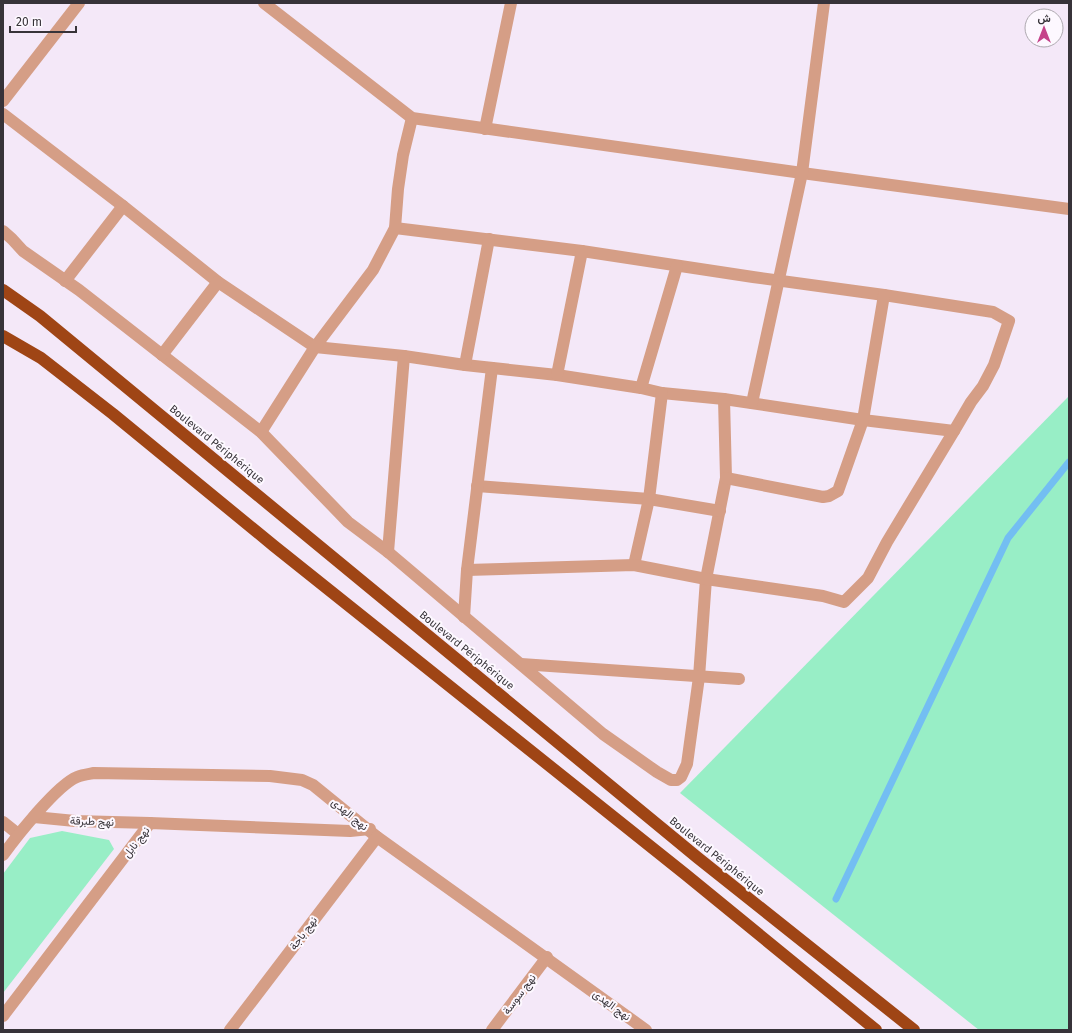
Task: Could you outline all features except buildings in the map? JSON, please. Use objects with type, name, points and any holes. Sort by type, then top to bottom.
[{"type":"highway","name":"Boulevard Périphérique","points":[[3,290],[40,316],[698,858],[914,1030]]},
{"type":"highway","points":[[3,336],[41,358],[113,414],[274,546],[691,879],[876,1030]]},
{"type":"street","points":[[3,101],[79,3]]},
{"type":"street","points":[[264,3],[412,118],[1069,209]]},
{"type":"street","points":[[485,129],[511,3]]},
{"type":"street","points":[[752,403],[802,173],[824,3]]},
{"type":"street","points":[[3,114],[123,206],[218,282],[315,347],[404,356],[464,365],[557,375],[641,388],[662,393],[724,399],[863,420],[954,431]]},
{"type":"street","points":[[261,432],[315,347],[373,270],[395,228],[399,182],[412,118]]},
{"type":"street","points":[[65,281],[123,206]]},
{"type":"street","points":[[395,228],[582,251],[884,295],[993,312],[1009,321],[994,365],[983,386],[971,402],[887,542],[868,578],[844,602],[823,596],[706,579],[634,565],[467,570]]},
{"type":"street","points":[[3,231],[22,251],[79,290],[261,432],[348,522],[388,552],[603,734],[657,772],[671,780],[677,780],[681,777],[687,764],[699,677],[706,579],[726,478],[724,399]]},
{"type":"street","points":[[464,365],[489,239]]},
{"type":"street","points":[[557,375],[582,251]]},
{"type":"street","points":[[641,388],[677,266]]},
{"type":"street","points":[[162,355],[218,282]]},
{"type":"street","points":[[726,478],[823,496],[829,496],[838,491],[863,420],[884,295]]},
{"type":"street","points":[[388,552],[404,356]]},
{"type":"street","points":[[464,617],[467,570],[492,368]]},
{"type":"street","points":[[634,565],[649,499],[662,393]]},
{"type":"street","points":[[477,486],[649,499],[720,511]]},
{"type":"street","points":[[521,664],[739,679]]},
{"type":"street","name":"نهج الهدى","points":[[18,834],[60,789],[76,778],[94,773],[270,776],[302,780],[313,784],[374,833],[646,1030]]},
{"type":"street","name":"نهج طبرقة","points":[[34,817],[75,821],[150,823]]},
{"type":"street","points":[[3,822],[18,834],[3,855]]},
{"type":"street","name":"نهج نابل","points":[[3,1016],[150,823],[350,830],[374,833]]},
{"type":"street","name":"نهج باجة","points":[[230,1030],[374,833]]},
{"type":"street","name":"نهج سوسة","points":[[492,1030],[547,957]]},
{"type":"green space","points":[[1069,396],[1069,1030],[979,1030],[680,793]]},
{"type":"green space","points":[[62,831],[109,840],[114,849],[3,993],[3,874],[30,838]]},
{"type":"waterway","points":[[836,899],[1008,538],[1069,462]]}]
